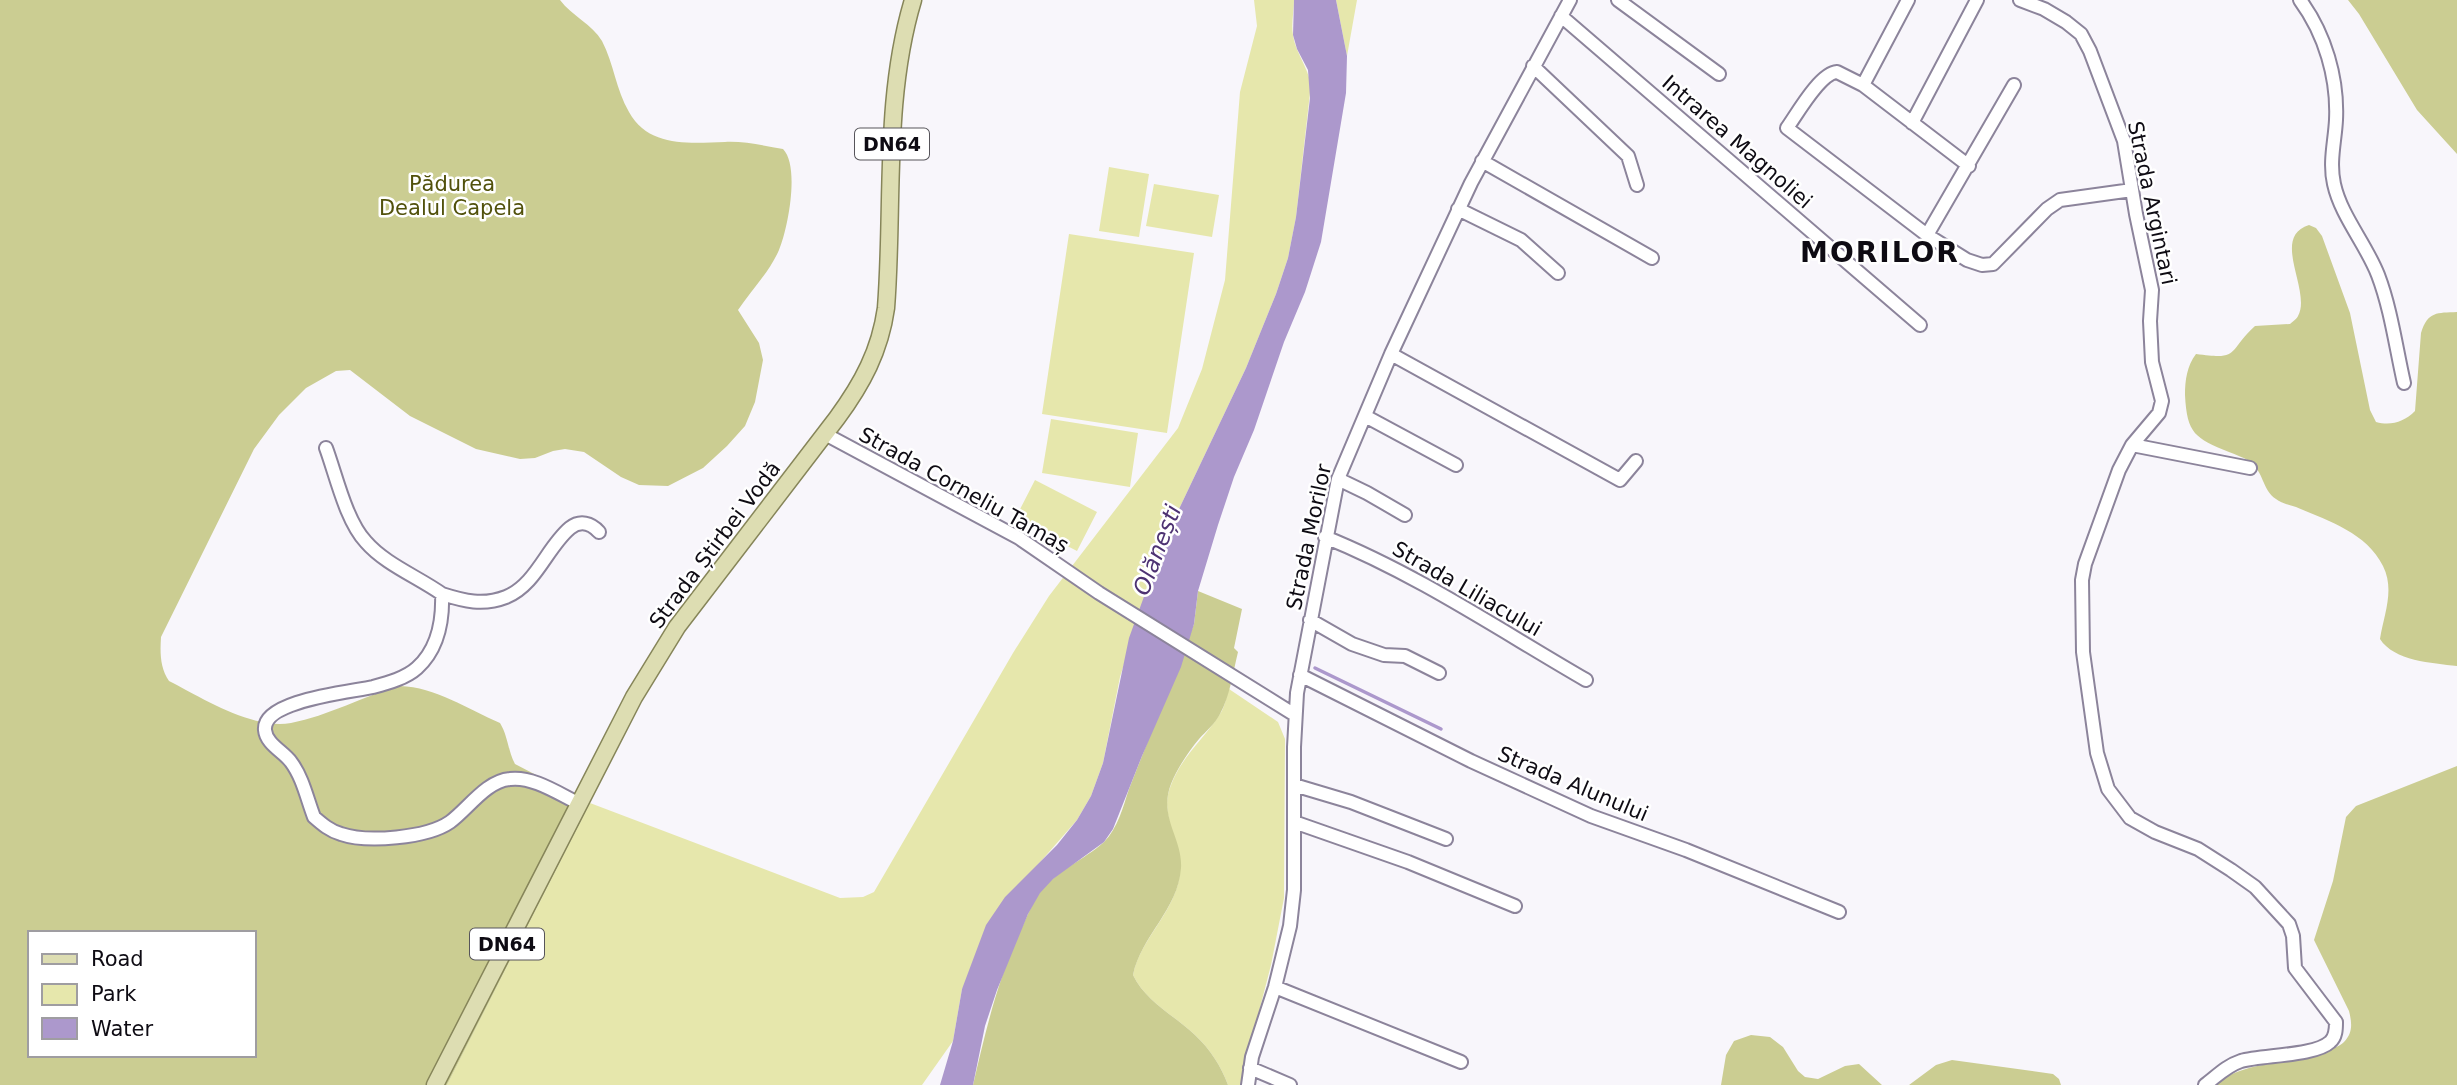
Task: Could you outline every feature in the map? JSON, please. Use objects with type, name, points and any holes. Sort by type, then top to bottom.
[{"type":"main road","name":"Strada Știrbei Vodă","points":[[435,1085],[638,688],[670,637],[825,435],[872,363],[883,324],[887,290],[896,86],[913,0]]},
{"type":"street","name":"Strada Morilor","points":[[1248,1085],[1250,1068],[1275,988],[1290,926],[1294,890],[1294,785],[1300,675],[1338,479],[1391,354],[1458,209],[1570,0]]},
{"type":"street","points":[[1618,0],[1719,74]]},
{"type":"street","points":[[1863,85],[1908,0]]},
{"type":"street","points":[[1912,123],[1977,0]]},
{"type":"street","name":"Strada Argintari","points":[[2020,0],[2049,4],[2081,34],[2090,51],[2124,141],[2152,290],[2152,362],[2162,401],[2159,413],[2132,445],[2119,470],[2088,554],[2082,580],[2081,626],[2096,753],[2108,789],[2130,818],[2198,849],[2255,887],[2288,924],[2293,936],[2295,968],[2336,1021],[2336,1031],[2329,1044],[2302,1052],[2239,1062],[2223,1069],[2205,1085]]},
{"type":"street","points":[[2300,0],[2321,35],[2335,91],[2336,119],[2332,159],[2334,184],[2377,275],[2404,383]]},
{"type":"street","name":"Intrarea Magnoliei","points":[[1561,16],[1920,325]]},
{"type":"street","points":[[1534,66],[1628,156],[1637,185]]},
{"type":"street","points":[[1969,166],[1863,85],[1844,74],[1828,74],[1787,128],[1927,235],[1967,260],[1982,265],[1993,264],[2047,209],[2060,200],[2132,190]]},
{"type":"street","points":[[1927,235],[2014,85]]},
{"type":"street","points":[[1482,161],[1652,258]]},
{"type":"street","points":[[1458,209],[1521,240],[1558,273]]},
{"type":"street","points":[[1391,354],[1620,480],[1636,461]]},
{"type":"street","points":[[1365,416],[1456,465]]},
{"type":"street","name":"Strada Corneliu Tamaș","points":[[825,435],[1018,538],[1099,593],[1296,715]]},
{"type":"street","points":[[2132,445],[2250,468]]},
{"type":"street","points":[[327,447],[354,525],[363,539],[378,553],[442,594],[466,602],[479,603],[508,596],[523,587],[570,528],[582,523],[593,525],[599,532]]},
{"type":"street","points":[[1338,479],[1405,515]]},
{"type":"street","name":"Strada Liliacului","points":[[1325,537],[1426,587],[1586,680]]},
{"type":"street","points":[[442,594],[440,626],[434,645],[415,670],[396,680],[373,687],[298,703],[270,716],[265,725],[268,739],[291,762],[303,783],[314,817],[344,835],[406,837],[425,834],[450,822],[491,787],[512,778],[534,782],[580,804]]},
{"type":"street","points":[[1310,620],[1352,644],[1384,655],[1405,656],[1439,673]]},
{"type":"street","name":"Strada Alunului","points":[[1300,675],[1471,761],[1591,816],[1685,850],[1839,912]]},
{"type":"street","points":[[1294,785],[1351,802],[1446,839]]},
{"type":"street","points":[[1294,822],[1408,862],[1514,906]]},
{"type":"street","points":[[1275,988],[1461,1062]]},
{"type":"street","points":[[1250,1068],[1290,1085]]},
{"type":"green space","name":"Pădurea Dealul Capela","points":[[0,0],[560,0],[602,41],[629,112],[637,124],[648,132],[671,141],[740,142],[783,149],[788,157],[791,169],[791,198],[779,250],[771,266],[738,310],[759,343],[763,360],[755,402],[745,426],[703,468],[668,486],[639,485],[621,477],[584,452],[565,449],[535,458],[520,459],[476,449],[410,416],[350,370],[336,371],[306,388],[279,415],[254,449],[161,637],[161,660],[169,681],[212,704],[261,722],[276,724],[305,720],[400,686],[439,694],[500,723],[515,764],[590,803],[447,1085],[0,1085]]},
{"type":"green space","points":[[1254,0],[1294,0],[1294,41],[1311,84],[1296,217],[1288,258],[1246,368],[1170,528],[1150,580],[1120,677],[1103,763],[1091,796],[1077,820],[1035,868],[962,989],[953,1041],[922,1085],[447,1085],[590,803],[840,898],[863,897],[874,892],[1049,596],[1178,428],[1202,369],[1225,280],[1240,92],[1257,26]]},
{"type":"green space","points":[[1336,0],[1357,0],[1347,56]]},
{"type":"green space","points":[[2348,0],[2457,0],[2457,154],[2417,110]]},
{"type":"green space","points":[[1109,167],[1149,174],[1139,237],[1099,231]]},
{"type":"green space","points":[[1154,184],[1219,195],[1212,237],[1146,226]]},
{"type":"green space","points":[[2309,225],[2316,228],[2322,236],[2350,313],[2370,410],[2376,422],[2397,422],[2415,411],[2421,333],[2430,317],[2457,312],[2457,666],[2414,660],[2386,646],[2380,639],[2388,602],[2388,584],[2376,554],[2367,544],[2345,529],[2276,499],[2268,491],[2254,465],[2201,438],[2195,433],[2188,418],[2186,379],[2190,363],[2196,354],[2227,355],[2255,326],[2290,324],[2297,317],[2301,305],[2292,252],[2293,241],[2298,231]]},
{"type":"green space","points":[[1069,234],[1194,253],[1167,433],[1042,414]]},
{"type":"green space","points":[[1051,419],[1138,433],[1130,487],[1042,473]]},
{"type":"green space","points":[[1035,480],[1097,512],[1077,551],[1015,519]]},
{"type":"green space","points":[[1198,591],[1242,609],[1234,648],[1238,652],[1229,692],[1220,714],[1187,755],[1171,784],[1167,807],[1181,857],[1181,868],[1173,897],[1143,948],[1133,975],[1153,1001],[1206,1046],[1228,1085],[973,1085],[1000,984],[1035,900],[1054,877],[1104,842],[1116,824],[1194,624]]},
{"type":"green space","points":[[1229,689],[1278,722],[1285,739],[1284,898],[1271,965],[1240,1085],[1228,1085],[1206,1046],[1153,1001],[1133,975],[1142,950],[1170,904],[1179,879],[1178,855],[1167,809],[1171,785],[1187,756],[1222,711]]},
{"type":"green space","points":[[2457,766],[2457,1085],[2214,1085],[2239,1071],[2337,1047],[2347,1039],[2351,1028],[2349,1011],[2314,940],[2333,881],[2346,817],[2356,806]]},
{"type":"green space","points":[[1751,1035],[1770,1037],[1783,1047],[1805,1077],[1818,1079],[1845,1066],[1859,1064],[1882,1085],[1721,1085],[1726,1055],[1734,1041]]},
{"type":"green space","points":[[1952,1060],[2053,1074],[2061,1085],[1909,1085],[1936,1065]]},
{"type":"water","points":[[1294,0],[1336,0],[1347,56],[1346,93],[1321,242],[1305,292],[1284,342],[1218,525],[1198,591],[1194,624],[1181,667],[1113,829],[1104,842],[1053,879],[1040,893],[1028,914],[985,1026],[973,1085],[940,1085],[953,1041],[962,989],[986,925],[1005,897],[1057,845],[1077,820],[1091,796],[1103,763],[1129,638],[1150,580],[1170,528],[1246,368],[1288,258],[1296,217],[1310,98],[1308,70],[1293,35]]},
{"type":"waterway","points":[[1315,668],[1441,729]]},
{"type":"district","name":"MORILOR","points":[[1880,252]]},
{"type":"water label","name":"Olănești","points":[[1157,550]]}]
